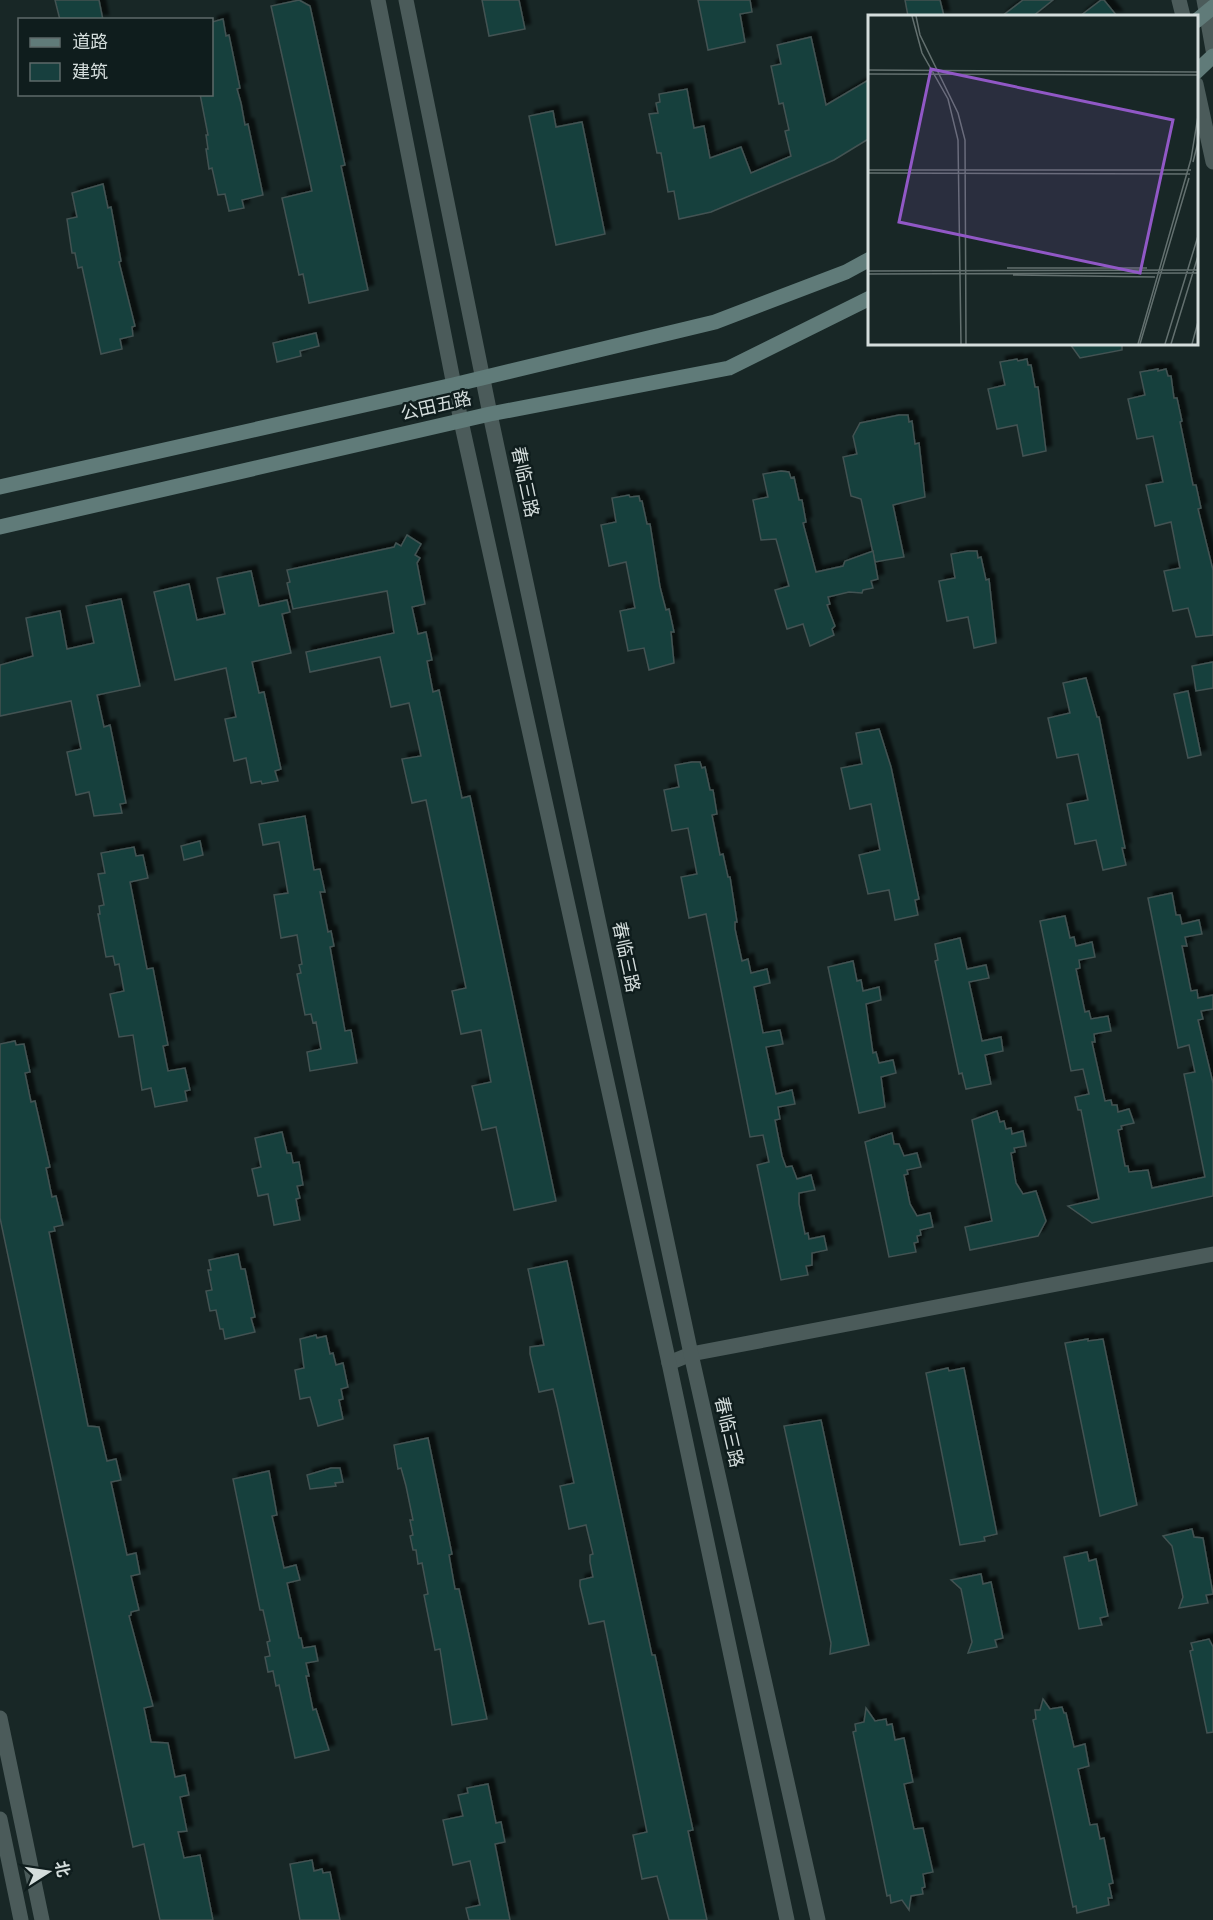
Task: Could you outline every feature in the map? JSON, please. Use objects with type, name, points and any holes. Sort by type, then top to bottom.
[{"type":"main road","points":[[1198,71],[1213,56]]},
{"type":"main road","name":"公田五路","points":[[0,487],[453,385],[715,322],[846,272],[868,260]]},
{"type":"main road","name":"公田五路","points":[[0,526],[461,420],[729,368],[868,299]]},
{"type":"street","points":[[378,0],[453,385],[669,1363],[787,1920]]},
{"type":"street","name":"春临三路","points":[[406,0],[490,414],[692,1354],[818,1920]]},
{"type":"street","points":[[1179,0],[1183,15]]},
{"type":"street","points":[[1205,10],[1213,50]]},
{"type":"street","points":[[1198,89],[1213,162]]},
{"type":"street","points":[[669,1363],[692,1354],[1213,1254]]},
{"type":"street","points":[[0,1718],[42,1920]]},
{"type":"street","points":[[0,1820],[21,1920]]},
{"type":"building","points":[[55,0],[99,0],[103,18],[60,18]]},
{"type":"building","points":[[299,0],[310,6],[345,165],[341,166],[368,290],[309,303],[303,274],[299,275],[282,198],[312,191],[271,6]]},
{"type":"building","points":[[482,0],[519,0],[525,29],[489,36]]},
{"type":"building","points":[[698,0],[750,0],[752,12],[740,14],[745,42],[708,50]]},
{"type":"building","points":[[905,0],[940,0],[944,15],[908,15]]},
{"type":"building","points":[[1023,0],[1053,0],[1034,15],[1003,15]]},
{"type":"building","points":[[1104,0],[1116,15],[1081,15]]},
{"type":"building","points":[[223,19],[226,36],[229,35],[240,88],[237,89],[245,125],[248,124],[263,195],[242,200],[244,208],[229,211],[225,194],[218,195],[212,168],[209,169],[206,149],[208,149],[206,135],[208,135],[200,96],[213,96],[213,22]]},
{"type":"building","points":[[811,37],[826,105],[868,80],[868,139],[834,160],[804,173],[711,212],[679,219],[674,191],[668,192],[661,153],[657,153],[649,114],[658,113],[656,103],[660,102],[659,94],[687,89],[694,128],[704,126],[710,158],[741,147],[751,173],[791,156],[785,131],[789,130],[783,103],[779,104],[771,66],[781,64],[777,45]]},
{"type":"building","points":[[553,111],[556,127],[582,122],[605,234],[556,245],[529,116]]},
{"type":"building","points":[[103,184],[108,208],[111,207],[121,261],[119,262],[135,326],[132,327],[133,336],[120,339],[122,349],[101,354],[82,267],[78,268],[75,253],[72,253],[67,219],[77,217],[72,193]]},
{"type":"building","points":[[316,333],[319,346],[300,351],[301,356],[277,362],[273,343]]},
{"type":"building","points":[[1071,345],[1122,345],[1122,350],[1080,358]]},
{"type":"building","points":[[1017,359],[1018,361],[1027,359],[1028,365],[1031,365],[1035,387],[1038,387],[1046,451],[1023,456],[1017,425],[997,429],[988,389],[1005,385],[1000,362]]},
{"type":"building","points":[[1158,369],[1158,371],[1166,369],[1168,376],[1171,376],[1174,398],[1177,398],[1182,421],[1180,422],[1193,485],[1196,485],[1201,508],[1198,509],[1213,570],[1213,635],[1196,637],[1188,608],[1173,611],[1164,571],[1180,568],[1171,522],[1155,526],[1146,485],[1163,482],[1153,436],[1137,439],[1128,399],[1145,395],[1140,372]]},
{"type":"building","points":[[908,415],[909,422],[912,421],[915,444],[919,443],[925,497],[893,505],[904,557],[875,562],[861,499],[851,496],[843,457],[857,454],[853,436],[860,423]]},
{"type":"building","points":[[789,472],[791,478],[794,477],[799,500],[802,500],[806,522],[803,523],[816,572],[843,566],[845,561],[873,551],[878,579],[871,581],[873,588],[863,590],[862,593],[849,592],[828,597],[830,604],[827,605],[835,626],[832,629],[834,635],[810,646],[803,624],[787,629],[775,590],[789,586],[776,539],[761,540],[753,500],[768,497],[763,474]]},
{"type":"building","points":[[629,495],[630,497],[639,496],[647,524],[650,524],[660,587],[666,610],[669,609],[674,632],[671,632],[674,663],[649,670],[644,648],[628,651],[620,611],[635,608],[626,562],[609,566],[601,525],[616,522],[612,498]]},
{"type":"building","points":[[407,535],[421,544],[415,555],[420,558],[417,563],[425,604],[412,607],[418,634],[426,632],[432,660],[427,661],[433,692],[439,690],[462,798],[470,796],[556,1201],[514,1210],[496,1127],[482,1130],[472,1086],[491,1082],[481,1030],[461,1034],[452,991],[466,988],[426,800],[412,803],[402,759],[421,756],[409,703],[391,707],[380,657],[310,672],[306,652],[394,633],[387,591],[293,609],[287,583],[290,582],[287,570],[394,547],[396,543],[401,546]]},
{"type":"building","points":[[977,551],[978,558],[981,557],[986,580],[989,579],[996,643],[974,648],[968,617],[947,621],[939,581],[955,578],[951,554]]},
{"type":"building","points":[[251,571],[259,606],[287,600],[290,612],[282,614],[291,653],[252,662],[259,693],[264,692],[281,769],[275,771],[278,781],[262,784],[261,781],[251,783],[246,758],[234,761],[225,719],[236,717],[226,668],[175,680],[154,592],[189,584],[197,620],[225,614],[217,578]]},
{"type":"building","points":[[121,599],[140,686],[97,695],[104,727],[110,725],[126,803],[120,804],[122,813],[94,816],[89,792],[76,795],[67,752],[81,749],[71,701],[0,716],[0,665],[33,656],[26,618],[60,611],[67,649],[94,643],[86,606]]},
{"type":"building","points":[[1213,662],[1213,688],[1196,691],[1192,666]]},
{"type":"building","points":[[1086,678],[1097,717],[1099,717],[1125,848],[1122,848],[1126,865],[1103,870],[1096,840],[1075,844],[1067,804],[1088,800],[1078,754],[1057,758],[1048,718],[1070,713],[1063,683]]},
{"type":"building","points":[[1188,691],[1201,755],[1188,758],[1174,694]]},
{"type":"building","points":[[879,729],[891,767],[919,899],[915,900],[918,915],[895,920],[889,890],[868,894],[859,855],[880,850],[871,804],[850,809],[841,768],[862,764],[856,733]]},
{"type":"building","points":[[700,762],[702,768],[705,767],[710,790],[713,790],[717,814],[712,815],[720,855],[723,854],[728,877],[730,877],[737,922],[735,922],[735,929],[742,961],[748,959],[751,973],[767,969],[770,983],[754,987],[763,1033],[780,1030],[783,1044],[766,1047],[776,1094],[792,1090],[795,1104],[778,1107],[780,1119],[775,1120],[782,1156],[786,1167],[792,1166],[797,1179],[811,1175],[815,1190],[799,1193],[805,1234],[808,1233],[809,1239],[824,1236],[827,1250],[812,1253],[812,1265],[806,1266],[808,1275],[781,1280],[757,1165],[769,1162],[763,1135],[750,1137],[706,914],[689,918],[681,877],[697,874],[688,828],[672,831],[664,790],[679,787],[675,765]]},
{"type":"building","points":[[305,816],[314,870],[320,869],[325,892],[320,892],[328,932],[331,931],[334,946],[330,947],[345,1031],[351,1030],[357,1063],[310,1071],[307,1052],[321,1049],[316,1022],[313,1023],[311,1014],[305,1015],[297,974],[301,973],[299,965],[302,964],[297,935],[281,938],[274,895],[288,893],[279,842],[263,845],[259,824]]},
{"type":"building","points":[[200,841],[203,855],[184,860],[181,846]]},
{"type":"building","points":[[134,847],[136,856],[143,855],[148,878],[130,882],[147,969],[153,968],[168,1045],[163,1046],[168,1071],[185,1068],[190,1090],[185,1091],[187,1101],[155,1107],[151,1088],[142,1090],[133,1035],[119,1037],[110,994],[124,991],[119,964],[115,965],[113,956],[106,957],[98,914],[100,914],[99,906],[104,905],[98,874],[105,873],[101,853]]},
{"type":"building","points":[[1172,893],[1176,915],[1180,915],[1182,924],[1199,920],[1202,934],[1185,937],[1187,946],[1182,946],[1191,991],[1197,990],[1198,998],[1213,995],[1213,1009],[1201,1011],[1203,1019],[1198,1020],[1213,1083],[1213,1196],[1092,1223],[1068,1206],[1099,1199],[1081,1110],[1078,1110],[1075,1097],[1089,1094],[1083,1069],[1071,1071],[1040,921],[1065,916],[1070,938],[1074,937],[1076,946],[1092,942],[1095,957],[1079,960],[1080,968],[1076,969],[1085,1012],[1089,1011],[1091,1019],[1108,1016],[1111,1031],[1094,1034],[1095,1042],[1092,1042],[1105,1101],[1111,1100],[1112,1105],[1117,1105],[1118,1112],[1129,1109],[1134,1123],[1121,1126],[1122,1129],[1118,1130],[1125,1166],[1128,1166],[1129,1172],[1148,1170],[1152,1188],[1205,1177],[1184,1074],[1195,1072],[1189,1045],[1178,1048],[1148,898]]},
{"type":"building","points":[[960,938],[967,969],[986,965],[989,978],[969,982],[982,1041],[1001,1037],[1003,1051],[985,1055],[991,1084],[966,1089],[962,1073],[959,1074],[935,961],[938,960],[935,944]]},
{"type":"building","points":[[853,961],[857,981],[861,980],[863,991],[879,987],[881,1000],[866,1004],[873,1053],[876,1052],[879,1063],[893,1060],[896,1073],[881,1077],[885,1107],[859,1113],[828,967]]},
{"type":"building","points":[[15,1041],[16,1045],[24,1044],[30,1072],[25,1073],[31,1102],[35,1101],[50,1167],[46,1168],[52,1197],[56,1196],[63,1225],[54,1227],[55,1231],[49,1232],[88,1426],[99,1427],[107,1461],[116,1459],[121,1480],[111,1482],[127,1555],[136,1553],[140,1574],[131,1576],[139,1610],[131,1612],[129,1616],[153,1706],[144,1708],[151,1742],[168,1743],[175,1777],[185,1775],[189,1795],[180,1797],[187,1831],[178,1832],[184,1858],[200,1855],[213,1920],[160,1920],[144,1844],[133,1847],[0,1218],[0,1044]]},
{"type":"building","points":[[997,1111],[1000,1122],[1004,1121],[1006,1129],[1011,1128],[1012,1134],[1023,1131],[1026,1146],[1014,1148],[1015,1152],[1011,1153],[1016,1183],[1023,1194],[1036,1191],[1046,1221],[1038,1236],[970,1250],[965,1227],[992,1221],[972,1120]]},
{"type":"building","points":[[282,1132],[287,1153],[291,1153],[293,1163],[299,1162],[303,1185],[297,1186],[300,1198],[296,1199],[300,1220],[274,1225],[268,1194],[258,1196],[252,1169],[261,1167],[255,1138]]},
{"type":"building","points":[[892,1133],[894,1144],[899,1144],[904,1156],[917,1153],[921,1167],[907,1170],[908,1174],[904,1175],[910,1204],[917,1216],[930,1213],[933,1227],[920,1230],[921,1235],[917,1236],[918,1242],[914,1243],[916,1252],[889,1257],[865,1142]]},
{"type":"building","points":[[238,1254],[241,1269],[245,1269],[255,1317],[251,1318],[255,1332],[225,1339],[223,1329],[220,1329],[216,1310],[210,1311],[206,1291],[212,1290],[208,1270],[211,1270],[209,1260]]},
{"type":"building","points":[[567,1261],[652,1655],[655,1655],[693,1830],[688,1831],[707,1920],[669,1920],[657,1876],[642,1879],[633,1835],[647,1832],[604,1621],[589,1624],[580,1586],[580,1580],[593,1577],[590,1555],[593,1554],[586,1525],[569,1529],[560,1486],[574,1483],[557,1405],[553,1389],[539,1392],[530,1354],[530,1347],[544,1345],[528,1269]]},
{"type":"building","points":[[316,1335],[317,1338],[326,1336],[330,1354],[333,1353],[336,1365],[343,1363],[348,1387],[341,1389],[343,1399],[339,1400],[343,1419],[318,1426],[310,1397],[300,1399],[295,1370],[304,1368],[300,1339]]},
{"type":"building","points":[[1088,1339],[1088,1341],[1103,1339],[1137,1505],[1100,1516],[1065,1343]]},
{"type":"building","points":[[948,1368],[949,1371],[964,1368],[997,1534],[984,1537],[985,1541],[960,1545],[926,1373]]},
{"type":"building","points":[[821,1420],[869,1645],[830,1654],[831,1643],[784,1426]]},
{"type":"building","points":[[428,1438],[452,1554],[449,1555],[455,1589],[459,1589],[487,1719],[452,1725],[440,1649],[435,1650],[424,1595],[428,1594],[422,1563],[418,1564],[416,1550],[413,1550],[410,1520],[413,1520],[401,1468],[398,1469],[394,1445]]},
{"type":"building","points":[[331,1468],[340,1468],[343,1482],[335,1483],[336,1486],[310,1489],[307,1475]]},
{"type":"building","points":[[269,1471],[277,1515],[272,1516],[284,1568],[296,1565],[300,1580],[287,1583],[299,1638],[301,1638],[303,1648],[315,1646],[318,1661],[306,1663],[309,1676],[306,1676],[313,1710],[316,1709],[329,1750],[295,1758],[279,1685],[276,1686],[273,1671],[268,1672],[265,1657],[270,1656],[267,1642],[270,1641],[263,1610],[260,1610],[233,1479]]},
{"type":"building","points":[[1192,1529],[1194,1537],[1203,1538],[1213,1594],[1206,1595],[1208,1603],[1179,1608],[1183,1597],[1172,1546],[1163,1536]]},
{"type":"building","points":[[1087,1552],[1089,1561],[1096,1559],[1108,1616],[1100,1618],[1102,1625],[1079,1629],[1064,1557]]},
{"type":"building","points":[[981,1574],[983,1584],[991,1582],[1003,1638],[995,1640],[997,1647],[968,1653],[972,1642],[961,1589],[951,1580]]},
{"type":"building","points":[[1209,1639],[1213,1647],[1213,1732],[1207,1733],[1190,1651],[1193,1650],[1191,1643]]},
{"type":"building","points":[[1043,1699],[1050,1709],[1062,1707],[1066,1713],[1074,1747],[1085,1744],[1089,1766],[1078,1769],[1090,1825],[1097,1824],[1100,1839],[1104,1838],[1113,1883],[1109,1884],[1112,1898],[1108,1898],[1109,1905],[1077,1913],[1076,1906],[1073,1907],[1033,1720],[1036,1719],[1035,1710],[1040,1710]]},
{"type":"building","points":[[866,1708],[875,1721],[886,1719],[887,1725],[892,1724],[895,1740],[904,1738],[913,1782],[904,1784],[914,1829],[923,1828],[933,1872],[923,1874],[925,1887],[922,1888],[923,1894],[911,1896],[909,1910],[902,1900],[891,1903],[890,1895],[887,1896],[853,1732],[856,1731],[855,1724],[864,1722]]},
{"type":"building","points":[[488,1784],[496,1823],[501,1822],[505,1842],[495,1844],[510,1920],[469,1920],[466,1908],[480,1905],[470,1861],[453,1865],[443,1820],[463,1816],[458,1795],[468,1793],[467,1788]]},
{"type":"building","points":[[312,1860],[314,1871],[322,1869],[323,1873],[330,1872],[340,1920],[300,1920],[290,1864]]}]
